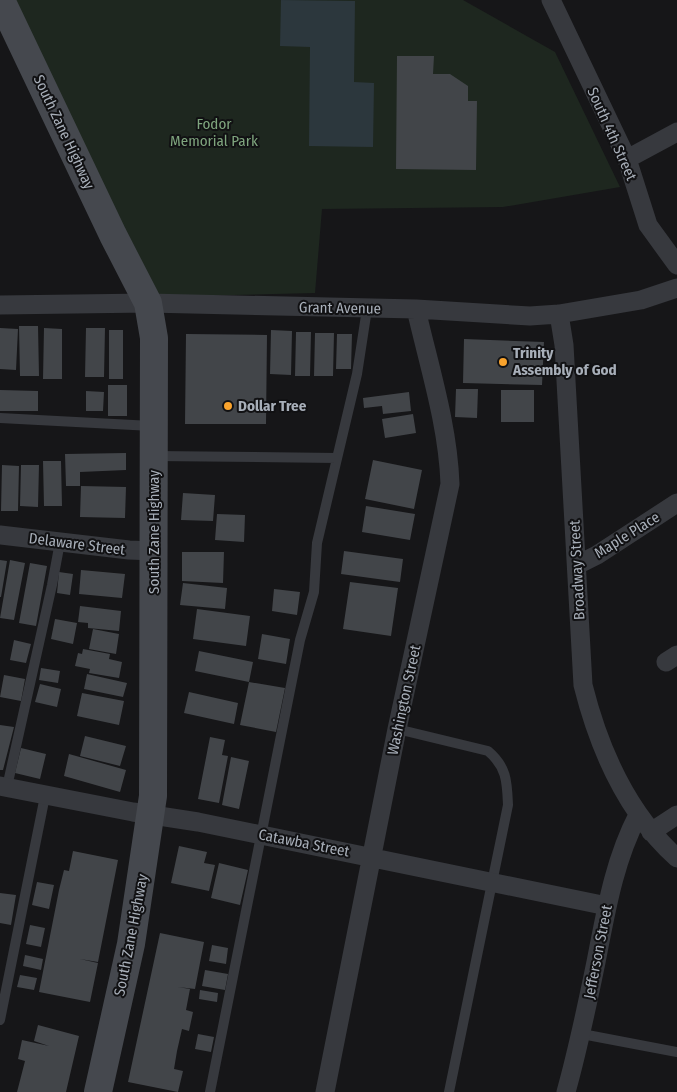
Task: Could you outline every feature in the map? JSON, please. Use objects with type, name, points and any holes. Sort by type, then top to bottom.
[{"type":"street","name":"South Zane Highway","points":[[2,0],[112,235],[148,303],[154,338],[153,796],[131,944],[98,1092]]},
{"type":"street","name":"South 4th Street","points":[[551,0],[627,159],[648,225],[677,265]]},
{"type":"street","points":[[627,159],[677,132]]},
{"type":"street","name":"Grant Avenue","points":[[0,305],[148,303],[416,309],[530,316],[559,314],[641,300],[677,288]]},
{"type":"street","name":"Washington Street","points":[[325,1092],[397,729],[450,484],[449,466],[439,413],[416,309]]},
{"type":"street","name":"Broadway Street","points":[[559,314],[564,345],[583,684],[596,728],[613,770],[638,815],[651,832]]},
{"type":"street","name":"Maple Place","points":[[576,565],[597,555],[677,503]]},
{"type":"street","name":"Delaware Street","points":[[0,535],[129,550],[154,551]]},
{"type":"street","name":"Catawba Street","points":[[3,787],[372,857],[607,906]]},
{"type":"street","name":"Jefferson Street","points":[[566,1092],[582,1034],[607,906],[620,852],[638,815]]},
{"type":"street","points":[[677,815],[651,832],[677,858]]},
{"type":"lane","points":[[210,1092],[259,835],[300,640],[314,592],[317,543],[357,374],[367,309]]},
{"type":"lane","points":[[0,418],[153,426]]},
{"type":"lane","points":[[153,456],[337,458]]},
{"type":"lane","points":[[3,787],[52,585],[60,542]]},
{"type":"lane","points":[[397,729],[470,745],[488,751],[499,760],[507,775],[508,805],[449,1092]]},
{"type":"lane","points":[[0,1020],[45,796]]},
{"type":"lane","points":[[582,1034],[677,1052]]},
{"type":"green space","name":"Fodor Memorial Park","points":[[8,0],[463,0],[555,52],[620,187],[503,207],[322,209],[315,293],[145,297]]},
{"type":"shaded area","points":[[281,0],[355,1],[354,82],[374,83],[373,147],[309,146],[310,47],[280,46]]},
{"type":"building","points":[[397,56],[434,56],[433,74],[450,74],[468,86],[468,101],[477,101],[476,170],[396,169]]},
{"type":"building","points":[[19,326],[38,326],[39,376],[20,376]]},
{"type":"building","points":[[0,328],[18,329],[16,370],[0,369]]},
{"type":"building","points":[[44,328],[62,329],[62,379],[43,379]]},
{"type":"building","points":[[86,328],[105,328],[104,377],[85,377]]},
{"type":"building","points":[[109,330],[123,330],[123,379],[109,379]]},
{"type":"building","points":[[271,330],[292,331],[291,375],[270,374]]},
{"type":"building","points":[[296,332],[311,332],[310,376],[295,376]]},
{"type":"building","points":[[315,333],[334,333],[333,376],[314,376]]},
{"type":"building","points":[[186,334],[267,335],[266,424],[185,424]]},
{"type":"building","points":[[337,334],[352,334],[351,369],[336,369]]},
{"type":"building","name":"Trinity Assembly of God","points":[[464,339],[544,342],[542,385],[463,383]]},
{"type":"building","points":[[108,385],[127,385],[127,416],[108,416]]},
{"type":"building","points":[[456,389],[478,389],[477,418],[455,417]]},
{"type":"building","points":[[0,390],[38,391],[38,411],[0,411]]},
{"type":"building","points":[[501,390],[534,390],[534,422],[501,422]]},
{"type":"building","points":[[86,391],[104,392],[103,411],[86,411]]},
{"type":"building","points":[[409,392],[411,411],[383,414],[382,406],[364,408],[363,398]]},
{"type":"building","points":[[413,414],[416,433],[385,438],[382,419]]},
{"type":"building","points":[[126,453],[126,470],[80,472],[80,486],[66,486],[65,454]]},
{"type":"building","points":[[373,460],[422,470],[414,509],[365,499]]},
{"type":"building","points":[[43,461],[61,461],[62,506],[44,506]]},
{"type":"building","points":[[2,465],[19,466],[18,511],[1,511]]},
{"type":"building","points":[[21,465],[39,465],[38,507],[20,506]]},
{"type":"building","points":[[81,486],[126,487],[125,518],[80,517]]},
{"type":"building","points":[[183,493],[215,495],[213,521],[181,520]]},
{"type":"building","points":[[366,506],[415,514],[410,540],[362,532]]},
{"type":"building","points":[[217,514],[245,515],[244,542],[215,540]]},
{"type":"building","points":[[344,551],[403,559],[400,582],[341,574]]},
{"type":"building","points":[[182,552],[224,552],[223,583],[182,581]]},
{"type":"building","points":[[0,560],[7,561],[1,597],[0,597]]},
{"type":"building","points":[[10,560],[25,563],[14,620],[0,618]]},
{"type":"building","points":[[30,563],[47,566],[36,626],[19,623]]},
{"type":"building","points":[[81,570],[125,574],[122,598],[79,594]]},
{"type":"building","points":[[59,572],[73,574],[70,595],[57,593]]},
{"type":"building","points":[[350,582],[398,588],[391,636],[343,629]]},
{"type":"building","points":[[183,583],[227,588],[225,609],[180,605]]},
{"type":"building","points":[[274,589],[300,592],[297,615],[272,611]]},
{"type":"building","points":[[80,606],[121,611],[119,631],[88,628],[88,623],[78,622]]},
{"type":"building","points":[[197,609],[250,616],[246,646],[193,639]]},
{"type":"building","points":[[55,619],[77,623],[73,644],[51,639]]},
{"type":"building","points":[[93,629],[119,634],[116,654],[89,649]]},
{"type":"building","points":[[262,634],[290,639],[286,664],[258,659]]},
{"type":"building","points":[[14,640],[31,644],[26,663],[10,660]]},
{"type":"building","points":[[83,649],[110,654],[109,659],[122,662],[119,678],[89,673],[90,669],[75,666],[78,653],[82,654]]},
{"type":"building","points":[[199,651],[253,662],[249,682],[195,671]]},
{"type":"building","points":[[41,668],[60,671],[58,683],[39,680]]},
{"type":"building","points":[[87,674],[127,683],[123,697],[84,689]]},
{"type":"building","points":[[4,675],[25,679],[21,701],[0,697]]},
{"type":"building","points":[[249,682],[285,688],[276,732],[240,725]]},
{"type":"building","points":[[40,684],[61,689],[57,707],[35,702]]},
{"type":"building","points":[[189,692],[238,703],[234,724],[184,713]]},
{"type":"building","points":[[82,693],[124,701],[119,725],[77,716]]},
{"type":"building","points":[[0,725],[14,727],[3,770],[0,770]]},
{"type":"building","points":[[85,736],[126,746],[120,766],[80,756]]},
{"type":"building","points":[[210,737],[225,740],[222,755],[228,756],[219,803],[198,799]]},
{"type":"building","points":[[21,748],[46,754],[40,779],[15,773]]},
{"type":"building","points":[[69,754],[126,770],[120,792],[64,776]]},
{"type":"building","points":[[231,757],[249,761],[239,809],[222,805]]},
{"type":"building","points":[[179,846],[207,852],[204,863],[215,865],[209,891],[171,883]]},
{"type":"building","points":[[73,851],[118,860],[98,962],[80,959],[98,963],[90,1002],[39,992],[59,890],[64,870],[69,871]]},
{"type":"building","points":[[219,863],[248,870],[240,905],[211,898]]},
{"type":"building","points":[[37,882],[54,885],[49,909],[32,905]]},
{"type":"building","points":[[0,893],[16,895],[11,925],[0,923]]},
{"type":"building","points":[[30,925],[45,928],[41,947],[26,944]]},
{"type":"building","points":[[160,933],[204,942],[195,989],[178,987],[190,989],[186,1010],[193,1012],[189,1031],[182,1029],[177,1051],[174,1069],[183,1071],[178,1092],[128,1082]]},
{"type":"building","points":[[212,945],[228,948],[226,964],[209,961]]},
{"type":"building","points":[[25,955],[43,959],[41,970],[23,966]]},
{"type":"building","points":[[205,970],[228,974],[225,990],[202,986]]},
{"type":"building","points":[[20,975],[37,978],[34,990],[17,987]]},
{"type":"building","points":[[200,990],[218,993],[217,1002],[199,999]]},
{"type":"building","points":[[38,1025],[79,1036],[66,1092],[17,1092],[25,1061],[18,1059],[22,1040],[49,1046],[34,1041]]},
{"type":"building","points":[[198,1034],[214,1037],[211,1052],[195,1049]]},
{"type":"place","name":"Trinity Assembly of God","points":[[503,362]]},
{"type":"place","name":"Dollar Tree","points":[[228,406]]}]
